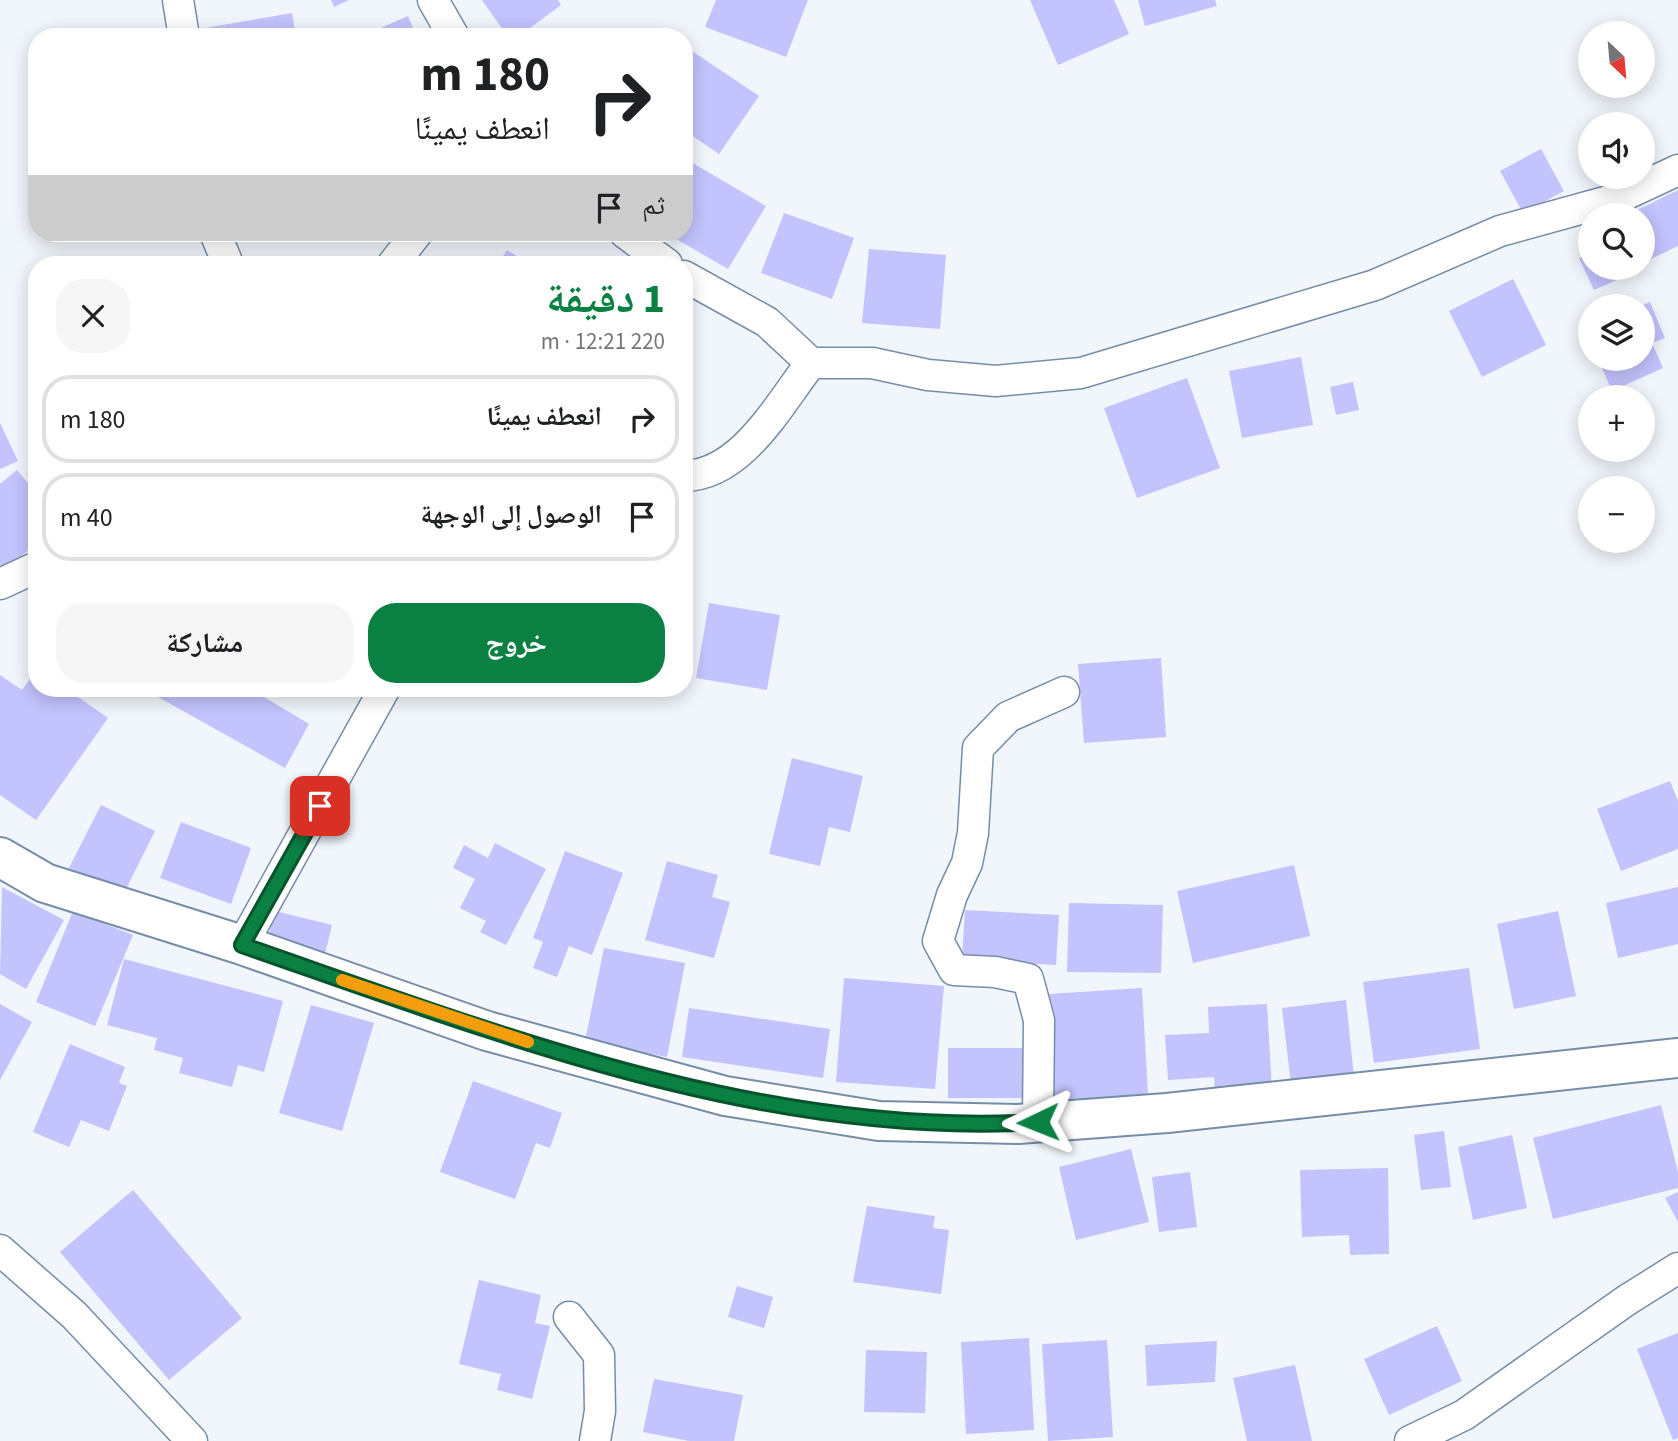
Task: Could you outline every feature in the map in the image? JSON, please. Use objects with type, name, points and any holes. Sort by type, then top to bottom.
[{"type":"street","points":[[178,0],[183,28]]},
{"type":"street","points":[[433,0],[449,28]]},
{"type":"street","points":[[693,281],[767,322],[811,363],[872,363],[928,375],[984,381],[1081,373],[1376,285],[1500,231],[1616,199],[1678,170]]},
{"type":"street","points":[[399,256],[410,242]]},
{"type":"street","points":[[637,242],[656,256]]},
{"type":"street","points":[[693,475],[704,475],[730,462],[752,439],[811,363]]},
{"type":"street","points":[[0,584],[28,571]]},
{"type":"street","points":[[1038,1122],[1039,1020],[1028,979],[995,972],[954,970],[938,941],[952,895],[967,863],[973,833],[978,748],[1008,717],[1064,692]]},
{"type":"street","points":[[242,945],[380,697]]},
{"type":"street","points":[[0,857],[46,883],[242,945],[488,1031],[725,1096],[879,1121],[1038,1122],[1167,1113],[1678,1058]]},
{"type":"street","points":[[0,1250],[74,1315],[192,1441]]},
{"type":"street","points":[[1410,1441],[1464,1415],[1627,1300],[1678,1268]]},
{"type":"street","points":[[569,1317],[599,1355],[600,1411],[595,1441]]},
{"type":"building","points":[[331,0],[349,0],[334,7]]},
{"type":"building","points":[[482,0],[558,0],[561,5],[530,28],[502,28]]},
{"type":"building","points":[[716,0],[808,0],[786,57],[705,27]]},
{"type":"building","points":[[1030,0],[1114,0],[1129,34],[1058,65]]},
{"type":"building","points":[[1138,0],[1215,0],[1217,6],[1145,26]]},
{"type":"building","points":[[292,13],[294,28],[205,28]]},
{"type":"building","points":[[408,16],[413,28],[381,28]]},
{"type":"building","points":[[693,52],[759,96],[719,154],[693,136]]},
{"type":"building","points":[[1541,149],[1564,191],[1523,213],[1500,171]]},
{"type":"building","points":[[693,163],[766,206],[728,269],[682,242],[693,242]]},
{"type":"building","points":[[1678,190],[1678,246],[1655,257],[1655,203],[1651,203]]},
{"type":"building","points":[[784,213],[854,238],[832,299],[761,273]]},
{"type":"building","points":[[869,249],[946,255],[940,329],[862,323]]},
{"type":"building","points":[[507,250],[516,256],[503,256]]},
{"type":"building","points":[[1513,279],[1546,345],[1482,377],[1449,311]]},
{"type":"building","points":[[1589,280],[1617,280],[1594,290]]},
{"type":"building","points":[[1655,314],[1665,338],[1655,342]]},
{"type":"building","points":[[1655,350],[1663,368],[1625,385],[1609,385],[1603,371],[1655,371]]},
{"type":"building","points":[[1301,357],[1313,425],[1242,438],[1229,371]]},
{"type":"building","points":[[1187,378],[1220,468],[1137,498],[1104,408]]},
{"type":"building","points":[[1353,382],[1359,410],[1336,415],[1330,387]]},
{"type":"building","points":[[0,423],[18,461],[0,469]]},
{"type":"building","points":[[17,470],[28,483],[28,551],[5,570],[0,564],[0,484]]},
{"type":"building","points":[[709,603],[780,615],[767,690],[696,678]]},
{"type":"building","points":[[1161,658],[1166,737],[1084,743],[1078,664]]},
{"type":"building","points":[[0,675],[22,690],[28,682],[28,697],[78,697],[108,718],[36,820],[0,795]]},
{"type":"building","points":[[158,697],[264,697],[309,724],[285,768]]},
{"type":"building","points":[[792,758],[863,776],[850,832],[829,827],[820,866],[769,854]]},
{"type":"building","points":[[1670,781],[1678,801],[1678,849],[1621,871],[1597,809]]},
{"type":"building","points":[[101,805],[155,831],[123,895],[69,868]]},
{"type":"building","points":[[181,822],[251,848],[231,904],[160,878]]},
{"type":"building","points":[[495,843],[546,869],[506,945],[480,932],[486,921],[460,908],[475,879],[453,868],[464,845],[488,858]]},
{"type":"building","points":[[565,851],[623,873],[592,955],[569,946],[557,977],[533,968],[543,942],[533,938]]},
{"type":"building","points":[[667,861],[718,875],[712,897],[730,902],[714,958],[645,940]]},
{"type":"building","points":[[1294,865],[1310,936],[1193,963],[1177,891]]},
{"type":"building","points":[[2,887],[64,920],[26,989],[0,974]]},
{"type":"building","points":[[1678,887],[1678,944],[1618,958],[1606,903]]},
{"type":"building","points":[[1069,903],[1163,905],[1161,973],[1067,972]]},
{"type":"building","points":[[965,910],[1059,915],[1056,965],[962,960]]},
{"type":"building","points":[[73,911],[133,935],[95,1026],[36,1002]]},
{"type":"building","points":[[275,911],[332,925],[325,954],[267,941]]},
{"type":"building","points":[[1558,911],[1576,996],[1514,1009],[1497,924]]},
{"type":"building","points":[[604,948],[685,963],[667,1057],[585,1041]]},
{"type":"building","points":[[124,959],[283,1001],[264,1072],[238,1065],[232,1087],[179,1073],[183,1058],[154,1050],[157,1038],[107,1025]]},
{"type":"building","points":[[1469,968],[1480,1049],[1374,1063],[1363,982]]},
{"type":"building","points":[[844,978],[944,986],[935,1089],[836,1082]]},
{"type":"building","points":[[1142,988],[1148,1095],[1055,1101],[1049,994]]},
{"type":"building","points":[[1346,1000],[1354,1077],[1291,1084],[1282,1008]]},
{"type":"building","points":[[0,1004],[32,1022],[0,1080]]},
{"type":"building","points":[[1267,1004],[1272,1090],[1215,1093],[1214,1077],[1168,1080],[1165,1035],[1209,1033],[1208,1007]]},
{"type":"building","points":[[311,1005],[374,1023],[342,1131],[279,1113]]},
{"type":"building","points":[[689,1008],[830,1029],[823,1078],[682,1057]]},
{"type":"building","points":[[70,1044],[125,1067],[119,1083],[127,1086],[109,1131],[81,1120],[69,1147],[33,1132]]},
{"type":"building","points":[[948,1048],[1026,1048],[1026,1098],[948,1098]]},
{"type":"building","points":[[473,1081],[562,1113],[550,1148],[536,1143],[515,1199],[440,1172]]},
{"type":"building","points":[[1661,1105],[1678,1172],[1678,1188],[1553,1219],[1533,1138]]},
{"type":"building","points":[[1444,1131],[1451,1187],[1421,1190],[1414,1135]]},
{"type":"building","points":[[1512,1135],[1527,1208],[1473,1220],[1458,1147]]},
{"type":"building","points":[[1131,1149],[1149,1222],[1076,1240],[1059,1167]]},
{"type":"building","points":[[1388,1168],[1389,1254],[1350,1255],[1349,1235],[1302,1237],[1300,1170]]},
{"type":"building","points":[[1190,1172],[1197,1227],[1159,1232],[1152,1177]]},
{"type":"building","points":[[133,1190],[242,1318],[169,1380],[60,1252]]},
{"type":"building","points":[[1678,1192],[1678,1222],[1665,1198]]},
{"type":"building","points":[[867,1206],[935,1216],[933,1228],[949,1230],[941,1294],[853,1282]]},
{"type":"building","points":[[479,1280],[541,1295],[535,1323],[550,1326],[532,1399],[497,1390],[501,1374],[459,1364]]},
{"type":"building","points":[[737,1286],[773,1297],[764,1328],[728,1317]]},
{"type":"building","points":[[1437,1326],[1462,1381],[1389,1415],[1364,1359]]},
{"type":"building","points":[[1678,1333],[1678,1438],[1673,1440],[1637,1349]]},
{"type":"building","points":[[1029,1338],[1034,1430],[966,1434],[961,1342]]},
{"type":"building","points":[[1107,1340],[1113,1437],[1048,1441],[1042,1344]]},
{"type":"building","points":[[1217,1341],[1215,1382],[1147,1386],[1145,1345]]},
{"type":"building","points":[[866,1350],[927,1352],[925,1413],[864,1412]]},
{"type":"building","points":[[1295,1365],[1312,1441],[1247,1441],[1233,1378]]},
{"type":"building","points":[[654,1379],[743,1395],[734,1441],[689,1441],[643,1432]]},
{"type":"slow traffic","points":[[342,980],[488,1031],[528,1042]]},
{"type":"route","points":[[320,806],[242,945],[488,1031],[725,1096],[827,1115],[879,1121],[927,1124],[1038,1122]]}]
